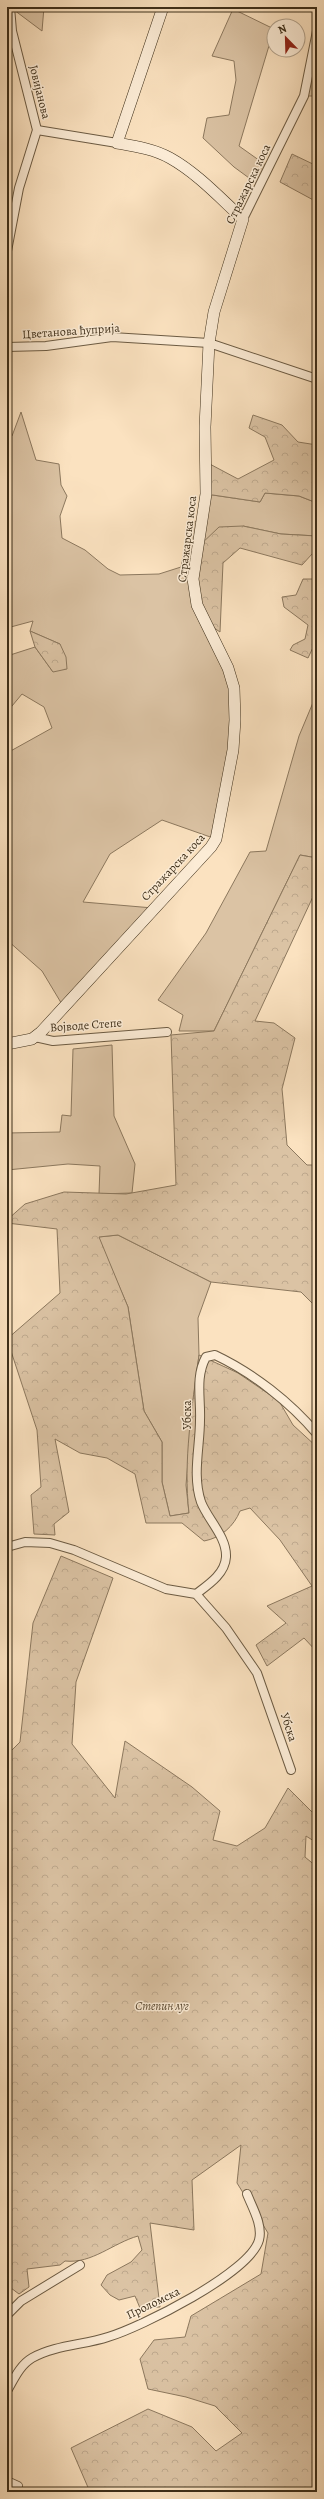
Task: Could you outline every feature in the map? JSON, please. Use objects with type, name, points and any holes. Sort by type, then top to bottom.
[{"type":"street","name":"Јовијанова","points":[[7,252],[19,188],[37,130],[12,31],[10,7]]},
{"type":"street","points":[[117,143],[163,7]]},
{"type":"street","name":"Стражарска коса","points":[[35,1038],[216,839],[233,750],[235,705],[231,676],[204,621],[194,591],[194,566],[206,494],[205,427],[209,343],[214,312],[243,219],[304,96],[317,31]]},
{"type":"street","points":[[37,130],[117,143],[149,150],[170,158],[197,177],[243,219]]},
{"type":"street","name":"Цветанова ћуприја","points":[[7,347],[46,346],[112,337],[209,343],[317,379]]},
{"type":"street","name":"Војводе Степе","points":[[7,1044],[35,1038],[54,1042],[168,1032]]},
{"type":"street","name":"Убска","points":[[291,1770],[257,1673],[226,1628],[196,1594],[218,1575],[226,1556],[223,1541],[202,1503],[197,1482],[200,1421],[199,1389],[201,1371],[206,1357],[215,1355],[235,1366],[281,1398],[317,1434]]},
{"type":"street","points":[[7,1547],[25,1542],[50,1543],[74,1550],[166,1589],[196,1594]]},
{"type":"street","name":"Проломска","points":[[7,2391],[16,2374],[33,2358],[114,2335],[188,2299],[232,2273],[252,2254],[259,2239],[260,2229],[247,2194]]},
{"type":"street","points":[[7,2315],[21,2301],[80,2265]]},
{"type":"street","points":[[7,2481],[18,2486]]},
{"type":"green space","points":[[10,7],[44,7],[42,31]]},
{"type":"green space","points":[[233,9],[266,25],[266,56],[239,146],[270,168],[260,186],[234,167],[203,138],[207,118],[229,115],[236,80],[234,61],[212,56]]},
{"type":"green space","points":[[313,59],[317,61],[317,96],[304,96]]},
{"type":"green space","points":[[292,154],[317,166],[317,202],[280,182]]},
{"type":"green space","points":[[21,412],[36,460],[59,464],[61,485],[67,496],[60,516],[62,538],[85,550],[108,569],[120,575],[159,574],[181,567],[189,526],[203,516],[206,494],[260,502],[265,493],[299,496],[317,503],[317,536],[281,534],[243,526],[193,579],[228,668],[235,705],[216,839],[162,820],[110,854],[83,902],[153,908],[63,1006],[42,971],[7,940],[7,753],[52,728],[44,707],[22,694],[7,712],[7,656],[35,647],[53,672],[60,644],[30,631],[33,621],[7,628],[7,434],[12,436]]},
{"type":"green space","points":[[253,415],[282,425],[298,442],[317,445],[317,503],[299,496],[265,493],[260,502],[206,494],[206,462],[238,479],[274,460],[265,437],[249,428]]},
{"type":"green space","points":[[243,526],[281,534],[317,536],[317,556],[312,554],[302,565],[240,548],[223,563],[220,632],[204,621],[197,605],[198,547],[219,527]]},
{"type":"green space","points":[[303,579],[317,579],[317,639],[308,658],[290,650],[293,645],[305,639],[308,625],[284,607],[282,597],[296,595]]},
{"type":"green space","points":[[30,631],[60,644],[66,657],[67,669],[53,672],[35,647]]},
{"type":"green space","points":[[317,693],[317,858],[300,855],[214,1031],[179,1031],[183,1015],[158,1000],[206,933],[250,852],[266,851],[299,736]]},
{"type":"green space","points":[[300,855],[317,858],[317,888],[255,1021],[274,1023],[295,1038],[282,1089],[287,1145],[307,1165],[317,1165],[317,1308],[301,1292],[211,1282],[118,1235],[99,1237],[128,1307],[144,1411],[162,1442],[162,1482],[170,1516],[189,1513],[187,1474],[189,1434],[199,1355],[238,1373],[279,1401],[293,1425],[317,1447],[317,1652],[304,1638],[267,1666],[256,1645],[286,1623],[267,1606],[312,1586],[280,1540],[250,1508],[240,1511],[234,1522],[221,1534],[204,1541],[182,1523],[146,1523],[135,1474],[107,1458],[80,1453],[55,1439],[69,1512],[54,1524],[55,1535],[34,1534],[31,1495],[41,1487],[37,1430],[7,1339],[60,1293],[57,1229],[7,1223],[7,1220],[25,1204],[64,1192],[126,1194],[176,1185],[171,1035],[214,1031]]},
{"type":"green space","points":[[112,1045],[114,1116],[135,1164],[132,1193],[99,1194],[100,1166],[68,1164],[7,1170],[7,1133],[60,1132],[62,1115],[71,1116],[73,1049]]},
{"type":"green space","points":[[118,1235],[211,1282],[198,1318],[199,1355],[193,1402],[186,1485],[189,1513],[170,1516],[162,1482],[162,1442],[144,1411],[128,1307],[98,1237]]},
{"type":"green space","name":"Степин луг","points":[[61,1556],[113,1578],[76,1682],[72,1744],[115,1798],[125,1741],[192,1787],[220,1811],[213,1840],[237,1846],[265,1828],[288,1788],[317,1817],[317,1843],[306,1836],[305,1857],[317,1867],[317,2492],[90,2492],[71,2448],[148,2409],[192,2427],[216,2451],[242,2433],[215,2406],[186,2397],[148,2389],[140,2359],[154,2340],[185,2337],[191,2316],[261,2274],[268,2233],[237,2183],[241,2145],[192,2180],[194,2230],[150,2223],[160,2307],[140,2308],[135,2296],[119,2300],[110,2295],[101,2285],[107,2275],[131,2262],[142,2250],[138,2236],[84,2259],[65,2261],[60,2265],[27,2269],[29,2287],[19,2294],[7,2285],[7,1755],[20,1742],[33,1623]]}]
